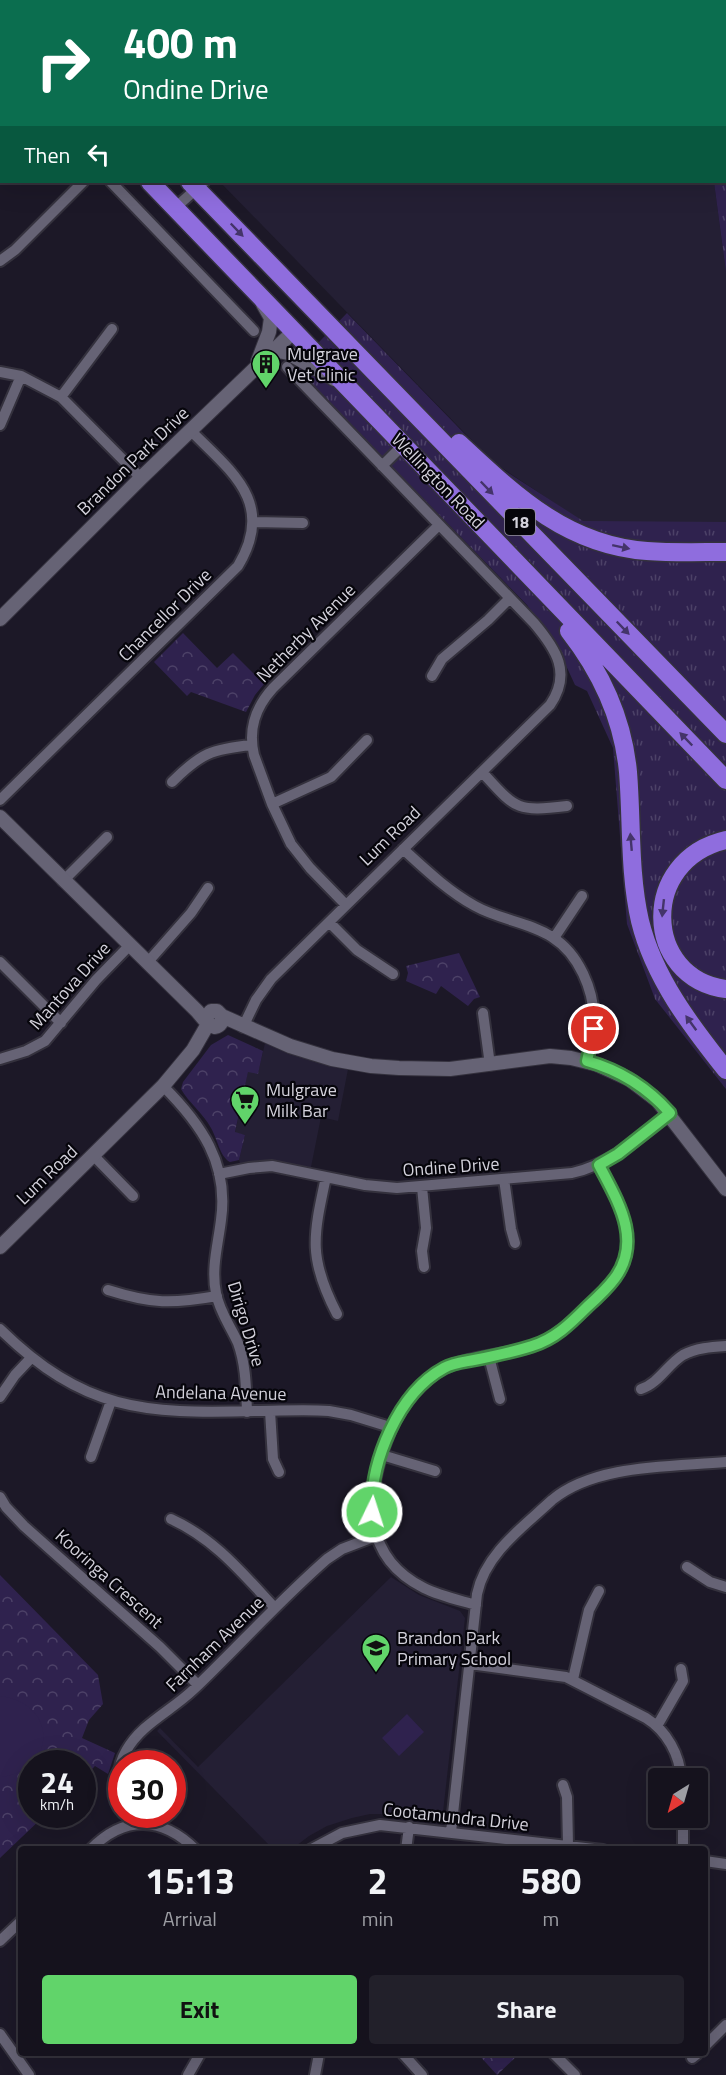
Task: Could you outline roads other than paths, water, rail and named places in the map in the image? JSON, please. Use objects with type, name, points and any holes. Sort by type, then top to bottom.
[{"type":"highway","name":"Wellington Road","points":[[151,183],[726,780]]},
{"type":"highway","name":"Wellington Road","points":[[197,184],[315,311],[726,734]]},
{"type":"highway","points":[[293,332],[315,311]]},
{"type":"highway","points":[[380,421],[374,405],[374,392],[376,389],[384,388],[393,392],[454,439],[540,514],[566,528],[616,546],[646,551],[726,552]]},
{"type":"highway","points":[[482,526],[578,643],[597,670],[611,702],[624,746],[628,771],[635,883],[640,920],[650,952],[682,1011],[726,1070]]},
{"type":"highway","points":[[726,840],[711,843],[694,852],[680,866],[667,890],[662,909],[666,941],[683,967],[698,980],[712,987],[726,989]]},
{"type":"street","points":[[0,261],[15,250],[82,183]]},
{"type":"street","points":[[112,183],[254,331]]},
{"type":"street","points":[[175,208],[197,184]]},
{"type":"street","points":[[256,366],[269,332],[271,318],[258,295]]},
{"type":"street","points":[[61,397],[112,329]]},
{"type":"street","name":"Brandon Park Drive","points":[[0,619],[190,430],[293,332]]},
{"type":"street","points":[[273,350],[288,353],[344,384]]},
{"type":"street","points":[[287,367],[510,598],[442,659],[432,675]]},
{"type":"street","points":[[0,372],[21,376],[61,397],[141,478]]},
{"type":"street","points":[[0,425],[21,376]]},
{"type":"street","points":[[190,430],[234,474],[249,501],[254,522],[303,523]]},
{"type":"street","points":[[382,466],[403,445]]},
{"type":"street","name":"Chancellor Drive","points":[[0,800],[238,566],[246,554],[254,522]]},
{"type":"street","name":"Netherby Avenue","points":[[346,905],[300,856],[286,835],[272,804],[252,745],[253,722],[265,697],[439,525]]},
{"type":"street","name":"Lum Road","points":[[243,1027],[266,985],[550,705],[559,690],[561,673],[558,659],[550,643],[510,598]]},
{"type":"street","points":[[272,804],[331,777],[368,740]]},
{"type":"street","points":[[172,782],[202,755],[220,748],[252,745]]},
{"type":"street","points":[[482,772],[506,798],[519,807],[530,810],[567,806]]},
{"type":"street","points":[[0,817],[129,946],[215,1021],[243,1027],[290,1046],[358,1064],[428,1069],[490,1065],[550,1056],[587,1061],[629,1079],[651,1094],[670,1113],[726,1189]]},
{"type":"street","points":[[63,881],[107,837]]},
{"type":"street","points":[[403,849],[440,883],[469,903],[500,918],[529,926],[554,938],[579,967],[591,994],[594,1029],[587,1061]]},
{"type":"street","points":[[147,963],[191,913],[208,888]]},
{"type":"street","points":[[554,938],[582,896]]},
{"type":"street","points":[[329,922],[365,956],[393,974]]},
{"type":"street","name":"Mantova Drive","points":[[0,1059],[14,1056],[45,1041],[96,980],[129,946]]},
{"type":"street","points":[[0,962],[61,1023]]},
{"type":"street","points":[[483,1014],[490,1065]]},
{"type":"street","name":"Lum Road","points":[[0,1247],[164,1086],[215,1021]]},
{"type":"street","name":"Dirigo Drive","points":[[164,1086],[197,1123],[211,1148],[219,1174],[223,1196],[214,1259],[217,1296],[243,1361],[247,1412]]},
{"type":"street","name":"Ondine Drive","points":[[219,1174],[265,1166],[374,1186],[422,1187],[572,1173],[599,1165],[618,1154],[670,1113]]},
{"type":"street","points":[[93,1155],[133,1196]]},
{"type":"street","points":[[476,1605],[431,1591],[412,1581],[392,1563],[376,1536],[371,1499],[374,1480],[390,1428],[404,1404],[437,1372],[453,1364],[535,1346],[559,1333],[610,1285],[623,1266],[628,1245],[624,1216],[599,1165]]},
{"type":"street","points":[[326,1177],[316,1226],[315,1252],[321,1280],[337,1314]]},
{"type":"street","points":[[504,1179],[515,1243]]},
{"type":"street","points":[[422,1187],[426,1228],[422,1256],[424,1268]]},
{"type":"street","points":[[108,1290],[157,1302],[179,1302],[217,1296]]},
{"type":"street","name":"Andelana Avenue","points":[[0,1329],[31,1358],[70,1383],[111,1401],[161,1411],[329,1411],[351,1415],[390,1428]]},
{"type":"street","points":[[641,1389],[650,1386],[685,1354],[701,1348],[726,1346]]},
{"type":"street","points":[[489,1357],[500,1399]]},
{"type":"street","points":[[0,1397],[31,1358]]},
{"type":"street","points":[[91,1457],[111,1401]]},
{"type":"street","points":[[270,1411],[273,1459],[279,1472]]},
{"type":"street","points":[[382,1455],[435,1471]]},
{"type":"street","points":[[451,1832],[476,1605],[481,1581],[492,1560],[567,1488],[603,1474],[726,1462]]},
{"type":"street","name":"Kooringa Crescent","points":[[0,1497],[24,1526],[160,1647],[198,1684]]},
{"type":"street","points":[[171,1519],[189,1527],[212,1543],[275,1608]]},
{"type":"street","name":"Farnham Avenue","points":[[127,1750],[152,1721],[180,1701],[332,1555],[376,1536]]},
{"type":"street","points":[[687,1567],[710,1582],[726,1587]]},
{"type":"street","points":[[573,1679],[590,1605],[599,1592]]},
{"type":"street","points":[[470,1664],[573,1679],[657,1726],[677,1756],[679,1768]]},
{"type":"street","points":[[657,1726],[683,1681],[681,1669]]},
{"type":"street","points":[[563,1785],[567,1797],[568,1845]]},
{"type":"street","name":"Cootamundra Drive","points":[[317,1846],[333,1837],[360,1828],[380,1825],[451,1832],[537,1846],[575,1846]]},
{"type":"street","points":[[407,1846],[409,1827]]},
{"type":"street","points":[[94,1846],[115,1828]]},
{"type":"street","points":[[165,1828],[179,1834],[192,1846]]},
{"type":"street","points":[[683,1828],[683,1846]]},
{"type":"street","points":[[708,1862],[726,1864]]},
{"type":"street","points":[[0,1941],[18,1924]]},
{"type":"street","points":[[708,2043],[726,2025]]},
{"type":"street","points":[[0,2034],[18,2051]]},
{"type":"street","points":[[23,2056],[29,2075]]},
{"type":"street","points":[[189,2075],[199,2056]]},
{"type":"street","points":[[315,2075],[319,2056]]},
{"type":"street","points":[[405,2056],[422,2075]]},
{"type":"street","points":[[556,2056],[575,2075]]},
{"type":"place","name":"Mulgrave Vet Clinic","points":[[266,390]]},
{"type":"place","name":"Mulgrave Milk Bar","points":[[245,1126]]},
{"type":"place","name":"Brandon Park Primary School","points":[[376,1674]]}]
